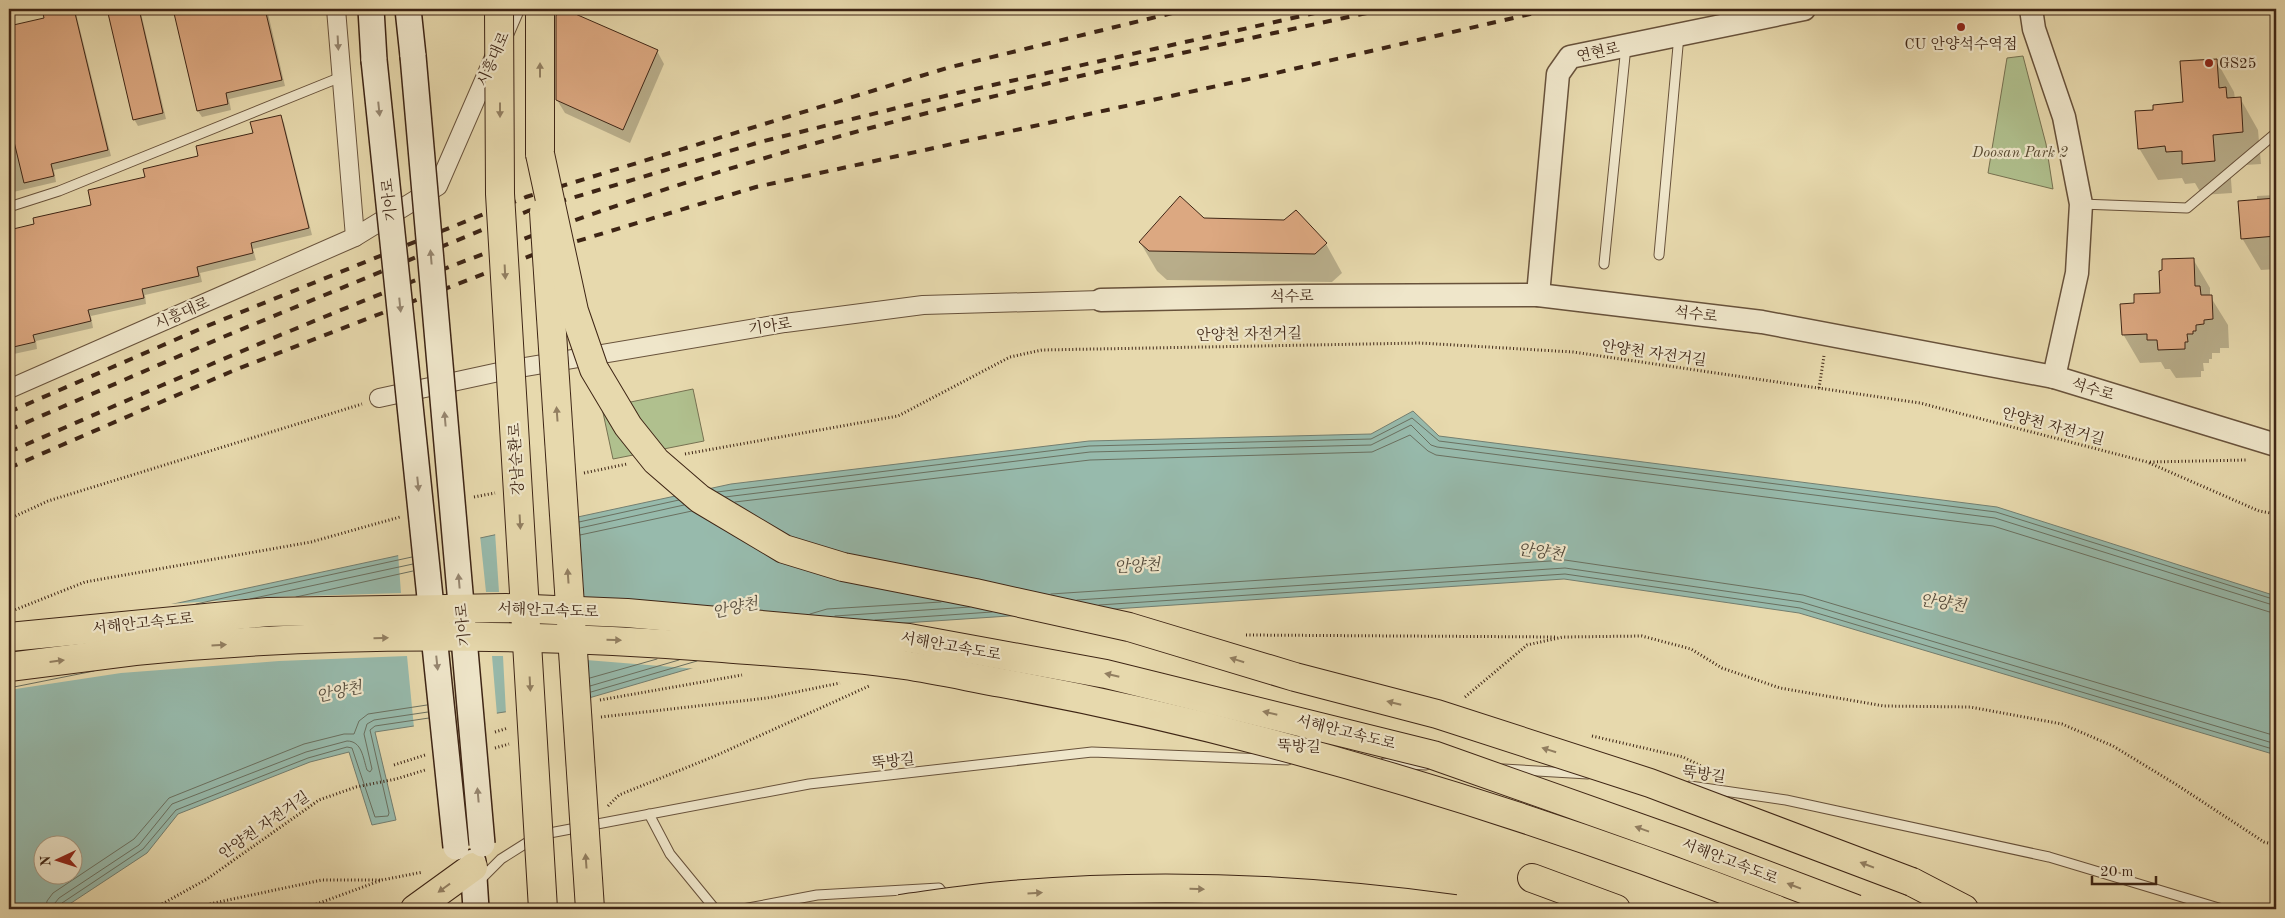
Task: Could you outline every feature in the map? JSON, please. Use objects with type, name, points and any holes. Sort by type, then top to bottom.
[{"type":"highway","name":"강남순환로","points":[[499,9],[500,194],[543,909]]},
{"type":"highway","points":[[540,9],[540,154],[590,909]]},
{"type":"highway","points":[[540,154],[574,311],[594,369],[628,426],[656,461],[700,499],[784,549],[843,567],[975,593],[1129,627],[1295,677],[1437,714],[1650,783],[1912,882],[1964,909]]},
{"type":"highway","name":"서해안고속도로","points":[[9,637],[268,612],[506,608],[627,613],[909,638],[1106,674],[1433,755],[1678,842],[1856,909]]},
{"type":"highway","name":"서해안고속도로","points":[[9,667],[137,651],[275,641],[400,638],[620,640],[768,651],[903,665],[1088,699],[1290,747],[1421,784],[1668,868],[1775,909]]},
{"type":"highway","points":[[415,909],[472,869]]},
{"type":"highway","points":[[1532,878],[1616,909]]},
{"type":"highway","points":[[900,909],[1012,895],[1114,889],[1191,889],[1376,898],[1455,909]]},
{"type":"main road","name":"기아로","points":[[371,9],[374,60],[472,869]]},
{"type":"main road","name":"기아로","points":[[408,9],[472,869]]},
{"type":"street","points":[[336,9],[340,77],[355,238]]},
{"type":"street","name":"시흥대로","points":[[9,390],[355,238],[438,186],[515,9]]},
{"type":"street","name":"연현로","points":[[1538,295],[1558,74],[1570,57],[1804,9]]},
{"type":"street","points":[[2031,9],[2034,30],[2064,117],[2081,204],[2077,273],[2054,377]]},
{"type":"street","name":"석수로","points":[[1101,300],[1301,296],[1538,295],[1762,322],[2054,377],[2276,444]]},
{"type":"street","name":"기아로","points":[[379,398],[547,363],[795,322],[924,305],[1101,300]]},
{"type":"lane","points":[[1658,255],[1679,35]]},
{"type":"lane","points":[[1604,264],[1626,46]]},
{"type":"lane","points":[[9,207],[59,191],[340,77]]},
{"type":"lane","points":[[2081,204],[2187,208],[2276,132]]},
{"type":"lane","name":"뚝방길","points":[[472,869],[501,859],[539,835],[590,825],[809,784],[1092,752],[1475,767],[1630,777],[1786,800],[2049,857],[2222,909]]},
{"type":"lane","points":[[649,814],[670,854],[715,909]]},
{"type":"lane","points":[[743,909],[817,895],[939,888],[958,909]]},
{"type":"path","points":[[1819,388],[1828,334]]},
{"type":"path","name":"안양천 자전거길","points":[[1010,358],[1042,350],[1371,342],[1420,342],[1556,351],[1920,403],[2147,462],[2259,511],[2276,514]]},
{"type":"path","points":[[9,519],[48,501],[379,398]]},
{"type":"path","points":[[2147,462],[2256,460]]},
{"type":"path","points":[[1563,637],[1642,636],[1691,649],[1722,668],[1780,688],[1884,706],[1970,707],[2062,724],[2113,746],[2264,842],[2276,845]]},
{"type":"path","points":[[590,825],[619,795],[792,722],[875,683]]},
{"type":"path","points":[[1465,698],[1474,701]]},
{"type":"path","points":[[1590,736],[1683,757],[1718,774]]},
{"type":"path","name":"안양천 자전거길","points":[[153,909],[207,879],[319,800],[356,787],[396,779]]},
{"type":"path","points":[[303,909],[382,880],[427,871]]},
{"type":"path","points":[[186,909],[322,880],[382,880]]},
{"type":"green space","name":"Doosan Park 2","points":[[2023,56],[2046,144],[2053,189],[1988,173],[2007,58]]},
{"type":"green space","points":[[693,389],[704,441],[613,459],[602,408]]},
{"type":"water","name":"안양천","points":[[1413,411],[1439,436],[1997,507],[2276,596],[2276,755],[1799,613],[1564,579],[829,628],[582,700],[375,732],[396,820],[372,825],[349,752],[310,762],[178,814],[147,853],[62,909],[9,909],[9,670],[85,655],[127,614],[731,484],[1089,441],[1371,434]]},
{"type":"pier","points":[[574,515],[581,597],[627,601],[830,630],[698,669],[586,660],[582,702],[506,714],[503,656],[492,656],[497,715],[414,728],[407,656],[279,661],[121,673],[9,690],[9,667],[84,653],[126,611],[153,605],[274,597],[401,593],[398,553],[480,535],[486,592],[499,592],[495,532]]},
{"type":"building","points":[[42,9],[74,9],[108,150],[51,164],[54,176],[24,183],[9,121],[9,26],[44,18]]},
{"type":"building","points":[[107,9],[139,9],[163,113],[133,120]]},
{"type":"building","points":[[173,9],[265,9],[282,80],[226,93],[228,104],[197,111]]},
{"type":"building","points":[[559,9],[564,9],[658,50],[623,130],[556,100],[556,16]]},
{"type":"building","points":[[2217,59],[2219,88],[2226,87],[2227,98],[2241,97],[2243,132],[2213,135],[2215,161],[2182,164],[2182,151],[2166,152],[2165,146],[2138,149],[2135,111],[2153,110],[2153,105],[2183,102],[2180,61]]},
{"type":"building","points":[[281,115],[309,228],[251,243],[253,253],[197,267],[199,276],[142,289],[144,298],[88,310],[91,321],[33,335],[35,342],[9,348],[9,230],[34,224],[33,218],[91,205],[88,190],[145,177],[143,169],[198,156],[196,146],[253,133],[250,122]]},
{"type":"building","points":[[1180,196],[1204,218],[1284,220],[1296,210],[1327,243],[1315,254],[1149,251],[1139,242]]},
{"type":"building","points":[[2276,198],[2276,236],[2241,239],[2238,201]]},
{"type":"building","points":[[2194,258],[2195,286],[2200,286],[2201,295],[2212,295],[2213,319],[2204,320],[2204,324],[2196,325],[2196,331],[2193,331],[2193,334],[2187,334],[2188,342],[2185,342],[2185,349],[2158,350],[2157,340],[2147,340],[2147,334],[2122,335],[2120,304],[2134,303],[2134,294],[2160,293],[2159,271],[2162,270],[2162,259]]},
{"type":"railway","points":[[9,412],[207,326],[526,197],[947,68],[1189,9]]},
{"type":"railway","points":[[9,430],[223,337],[528,211],[760,142],[957,93],[1333,9]]},
{"type":"railway","points":[[9,452],[192,372],[378,295],[565,224],[659,191],[833,138],[990,97],[1385,9]]},
{"type":"railway","points":[[9,468],[237,369],[538,253],[756,187],[1276,73],[1552,9]]},
{"type":"place","name":"CU 안양석수역점","points":[[1961,27]]},
{"type":"place","name":"GS25","points":[[2209,63]]}]
